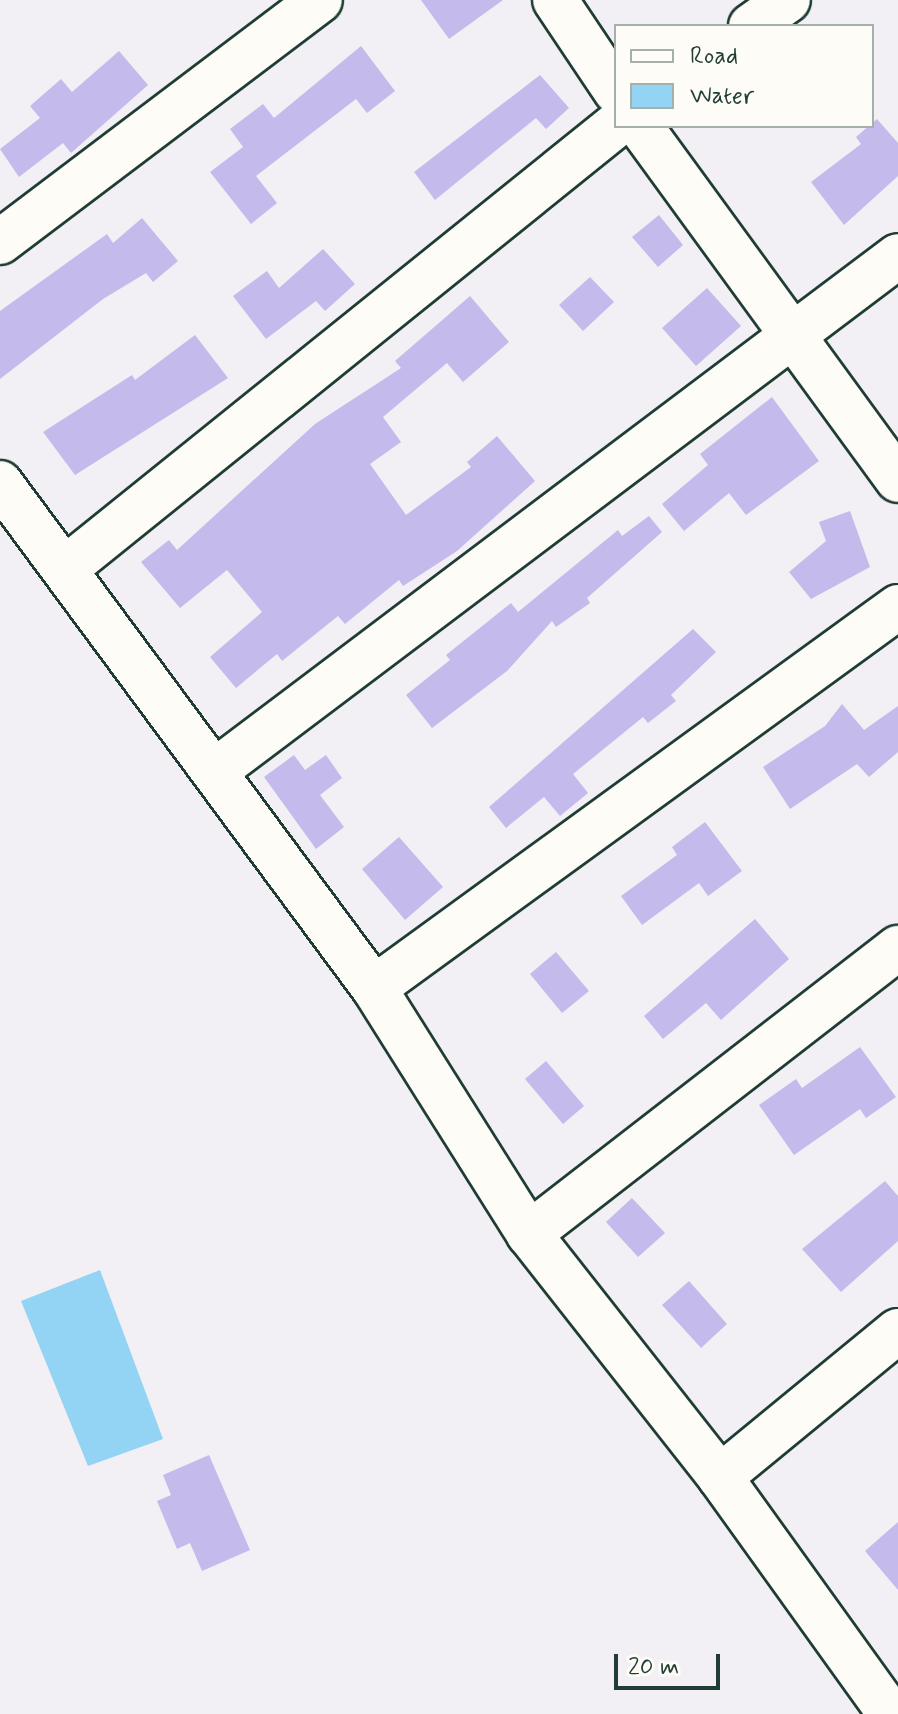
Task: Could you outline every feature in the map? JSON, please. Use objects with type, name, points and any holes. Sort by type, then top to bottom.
[{"type":"street","points":[[0,242],[320,0]]},
{"type":"street","points":[[555,0],[614,88]]},
{"type":"street","points":[[754,24],[788,0]]},
{"type":"street","points":[[66,568],[614,127]]},
{"type":"street","points":[[641,128],[898,480]]},
{"type":"street","points":[[215,771],[898,256]]},
{"type":"street","points":[[0,483],[66,568],[374,988],[529,1234],[887,1691]]},
{"type":"street","points":[[374,988],[898,607]]},
{"type":"street","points":[[529,1234],[898,948]]},
{"type":"street","points":[[720,1477],[898,1331]]},
{"type":"water","points":[[100,1270],[163,1439],[88,1466],[21,1301]]},
{"type":"building","points":[[421,0],[503,0],[449,39]]},
{"type":"building","points":[[361,46],[395,91],[367,113],[356,99],[256,176],[277,203],[251,224],[210,172],[243,147],[230,129],[263,104],[274,118]]},
{"type":"building","points":[[119,51],[148,85],[71,153],[63,143],[19,177],[0,149],[40,118],[30,106],[61,79],[72,92]]},
{"type":"building","points":[[540,75],[569,108],[546,129],[536,118],[435,200],[414,172]]},
{"type":"building","points":[[877,119],[898,143],[898,176],[844,225],[811,182],[861,144],[856,137],[866,128],[874,128]]},
{"type":"building","points":[[659,215],[683,245],[658,267],[632,237]]},
{"type":"building","points":[[142,218],[178,261],[153,282],[146,273],[103,299],[0,379],[0,311],[107,234],[113,243]]},
{"type":"building","points":[[323,249],[355,284],[325,311],[316,301],[266,339],[233,296],[267,271],[279,288]]},
{"type":"building","points":[[590,277],[614,302],[583,331],[559,305]]},
{"type":"building","points":[[707,288],[741,326],[696,366],[662,328]]},
{"type":"building","points":[[470,296],[509,342],[463,382],[447,363],[383,417],[401,442],[370,464],[406,515],[471,467],[467,462],[497,436],[535,481],[457,551],[403,586],[399,580],[345,624],[338,616],[282,661],[277,654],[236,688],[210,657],[262,612],[227,570],[180,608],[141,562],[169,540],[177,550],[315,424],[401,368],[395,361]]},
{"type":"building","points":[[195,335],[228,378],[75,475],[43,432],[132,375],[135,380]]},
{"type":"building","points":[[772,397],[819,461],[746,515],[729,493],[684,531],[662,504],[708,465],[700,454]]},
{"type":"building","points":[[850,511],[870,567],[811,599],[789,572],[826,541],[819,522]]},
{"type":"building","points":[[649,516],[662,532],[587,598],[590,603],[556,627],[552,621],[507,671],[432,728],[406,695],[450,660],[446,655],[511,603],[518,612],[618,530],[622,536]]},
{"type":"building","points":[[693,629],[716,652],[671,695],[676,701],[648,723],[643,717],[573,774],[588,793],[560,816],[544,797],[506,828],[489,807]]},
{"type":"building","points":[[842,704],[864,730],[898,706],[898,752],[869,777],[857,764],[790,809],[763,767],[825,726]]},
{"type":"building","points":[[294,755],[305,770],[326,755],[342,778],[320,795],[344,827],[316,849],[264,777]]},
{"type":"building","points":[[705,822],[742,871],[708,896],[699,883],[642,925],[621,896],[677,855],[672,847]]},
{"type":"building","points":[[399,837],[443,887],[405,920],[362,869]]},
{"type":"building","points":[[755,919],[789,959],[721,1020],[706,1003],[663,1039],[644,1016]]},
{"type":"building","points":[[556,952],[589,991],[562,1013],[530,974]]},
{"type":"building","points":[[860,1047],[896,1097],[866,1118],[860,1109],[794,1155],[759,1105],[796,1079],[802,1088]]},
{"type":"building","points":[[546,1061],[584,1106],[563,1124],[525,1079]]},
{"type":"building","points":[[885,1181],[898,1196],[898,1241],[841,1292],[802,1249]]},
{"type":"building","points":[[632,1198],[665,1233],[638,1257],[606,1222]]},
{"type":"building","points":[[689,1281],[727,1324],[701,1348],[662,1305]]},
{"type":"building","points":[[209,1455],[250,1550],[202,1571],[190,1543],[177,1549],[157,1501],[171,1495],[163,1475]]},
{"type":"building","points":[[898,1522],[898,1590],[865,1551]]}]
